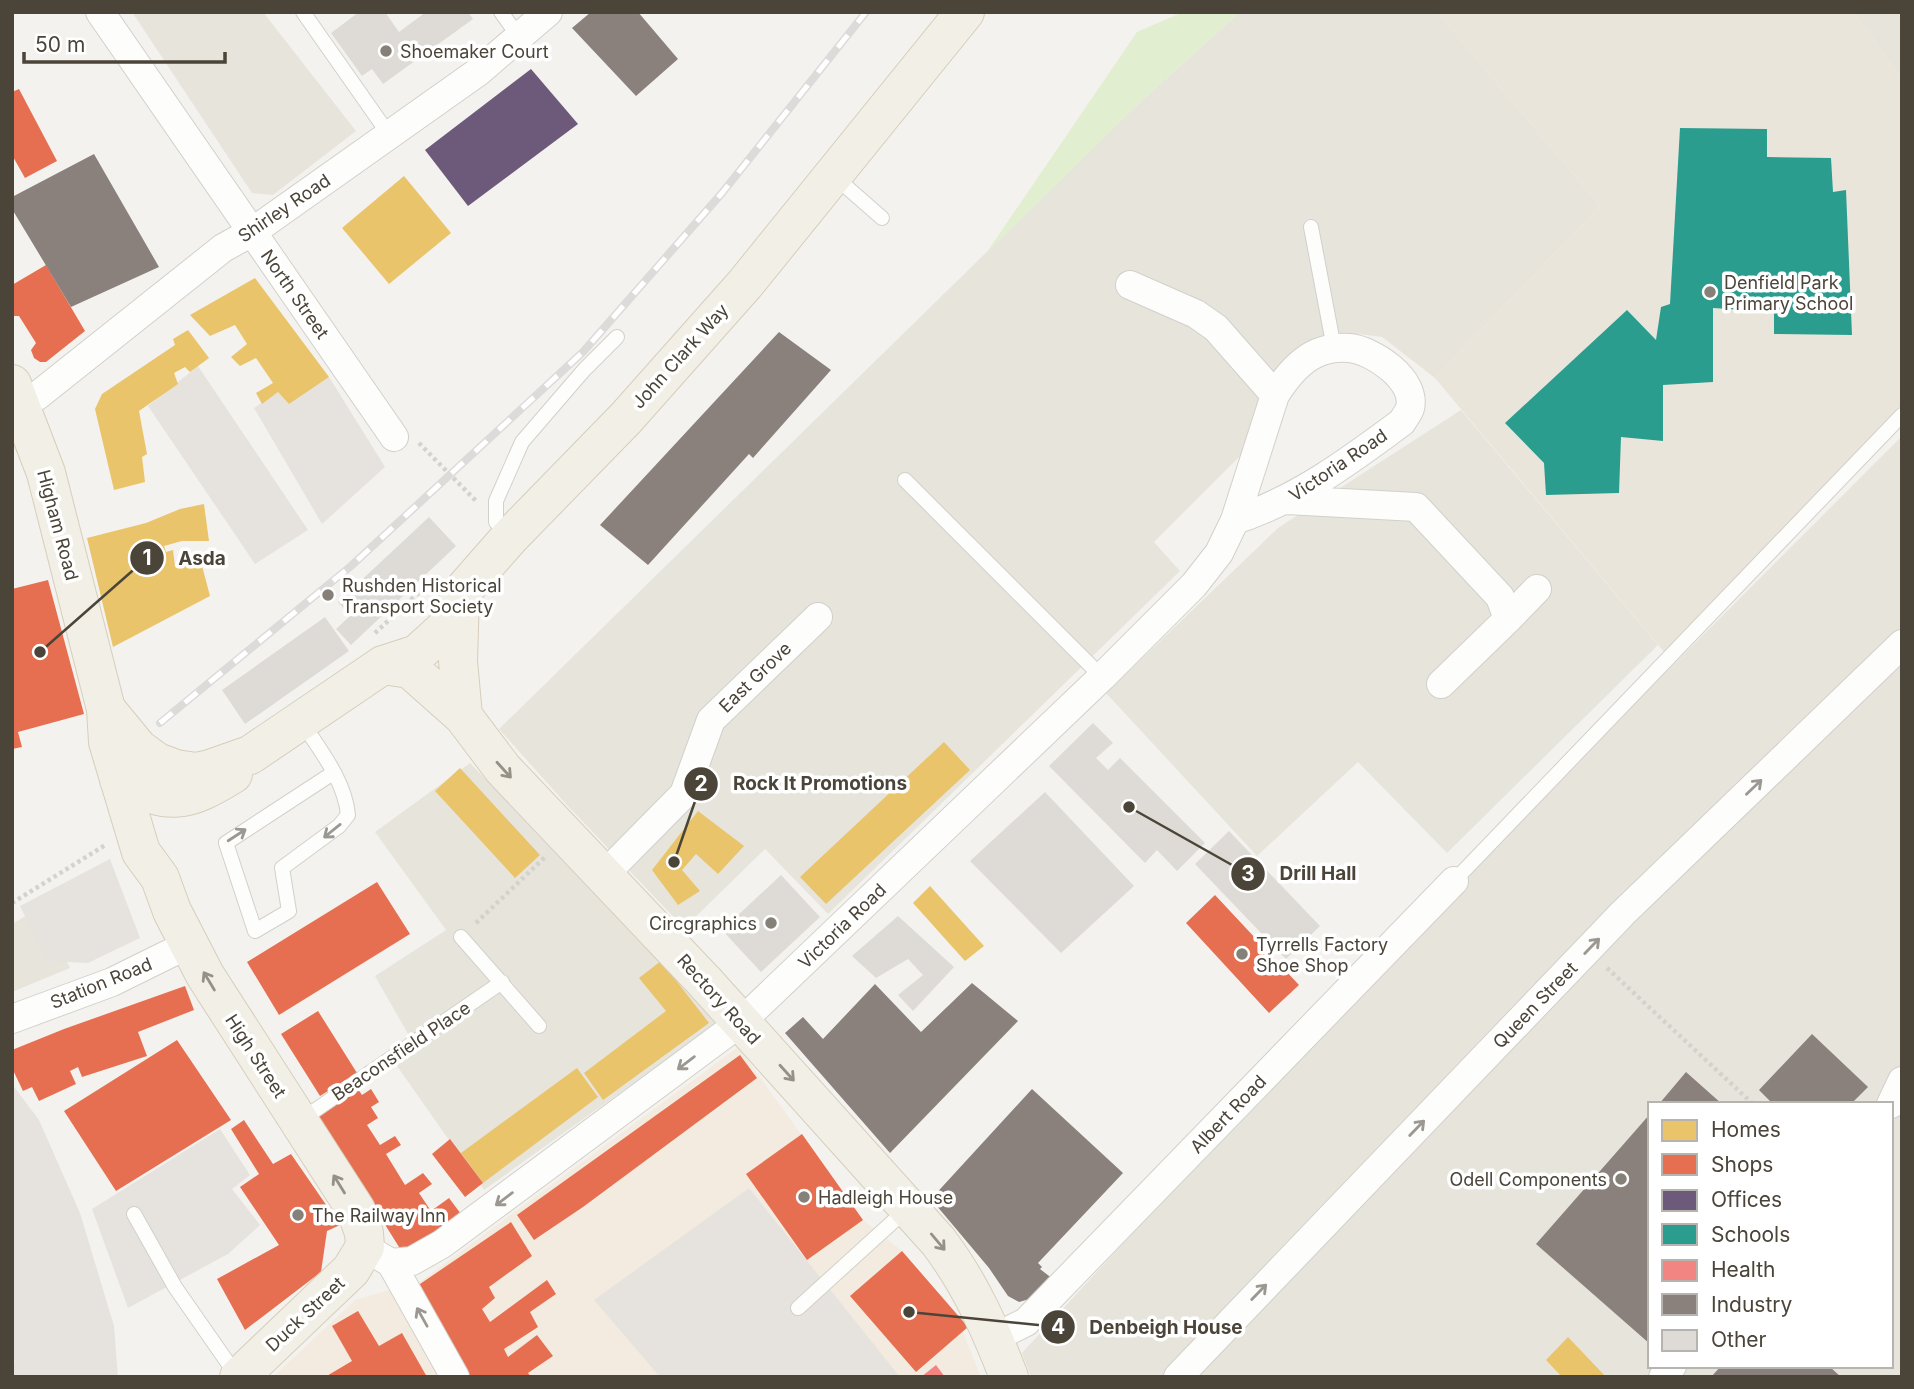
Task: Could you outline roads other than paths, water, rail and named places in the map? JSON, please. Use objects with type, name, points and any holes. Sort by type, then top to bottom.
[{"type":"main road","name":"John Clark Way","points":[[460,594],[503,530],[626,418],[746,284],[965,12]]},
{"type":"main road","name":"Higham Road","points":[[16,393],[46,473],[106,709]]},
{"type":"main road","points":[[106,709],[146,755],[176,768],[190,797],[239,770],[250,755],[383,665],[397,640],[430,607],[460,594],[457,661],[463,716]]},
{"type":"main road","name":"Rectory Road","points":[[383,665],[410,669],[463,716],[503,769],[741,1022],[908,1208],[960,1270],[994,1338],[1009,1377]]},
{"type":"main road","name":"High Street","points":[[106,709],[108,741],[141,852],[160,878],[172,911],[205,975],[356,1210],[364,1233],[378,1255]]},
{"type":"main road","points":[[119,780],[150,794],[184,785]]},
{"type":"main road","points":[[160,878],[159,839],[184,785]]},
{"type":"main road","name":"Duck Street","points":[[238,1377],[351,1270],[378,1255]]},
{"type":"street","name":"North Street","points":[[100,12],[394,438]]},
{"type":"street","name":"Shirley Road","points":[[16,393],[37,396],[223,248],[252,232],[390,136],[478,72],[548,12]]},
{"type":"street","points":[[1130,285],[1196,314],[1216,328],[1275,395]]},
{"type":"street","name":"Victoria Road","points":[[378,1255],[412,1261],[442,1244],[741,1022],[1102,677],[1194,585],[1219,553],[1236,520],[1275,395],[1285,380],[1305,360],[1317,352],[1350,348],[1369,354],[1402,379],[1410,407],[1402,422],[1287,500],[1236,520]]},
{"type":"street","points":[[1287,500],[1416,507],[1500,597],[1508,619]]},
{"type":"street","points":[[1441,684],[1537,589]]},
{"type":"street","name":"East Grove","points":[[604,875],[684,794],[710,720],[818,617]]},
{"type":"street","name":"Queen Street","points":[[1178,1377],[1623,913],[1902,644]]},
{"type":"street","name":"Albert Road","points":[[994,1338],[1026,1322],[1454,881]]},
{"type":"street","name":"Station Road","points":[[12,1019],[112,982],[188,944]]},
{"type":"street","points":[[1892,1102],[1902,1081]]},
{"type":"street","name":"High Street","points":[[378,1255],[455,1377]]},
{"type":"lane","points":[[303,12],[390,136]]},
{"type":"lane","points":[[501,12],[519,37]]},
{"type":"lane","points":[[833,175],[882,218]]},
{"type":"lane","points":[[1311,227],[1334,348]]},
{"type":"lane","points":[[503,530],[496,501],[522,442],[584,370],[617,337]]},
{"type":"lane","points":[[1454,881],[1902,415]]},
{"type":"lane","points":[[905,480],[1102,677]]},
{"type":"lane","points":[[300,720],[333,773],[346,796],[348,815],[339,826],[282,868],[289,911],[255,931],[226,843],[333,773]]},
{"type":"lane","points":[[461,937],[539,1026]]},
{"type":"lane","name":"Beaconsfield Place","points":[[299,1121],[502,982]]},
{"type":"lane","points":[[797,1308],[908,1208]]},
{"type":"lane","points":[[134,1214],[175,1287],[238,1377]]},
{"type":"railway","points":[[160,723],[351,566],[583,352],[722,193],[866,12]]},
{"type":"place","name":"Shoemaker Court","points":[[386,51]]},
{"type":"place","name":"Denfield Park Primary School","points":[[1710,292]]},
{"type":"place","name":"Rushden Historical Transport Society","points":[[328,595]]},
{"type":"place","name":"Asda","points":[[40,652]]},
{"type":"place","name":"Drill Hall","points":[[1129,807]]},
{"type":"place","name":"Rock It Promotions","points":[[674,862]]},
{"type":"place","name":"Circgraphics","points":[[771,923]]},
{"type":"place","name":"Tyrrells Factory Shoe Shop","points":[[1242,954]]},
{"type":"place","name":"Odell Components","points":[[1621,1179]]},
{"type":"place","name":"Hadleigh House","points":[[804,1197]]},
{"type":"place","name":"The Railway Inn","points":[[298,1215]]},
{"type":"place","name":"Denbeigh House","points":[[909,1312]]}]
